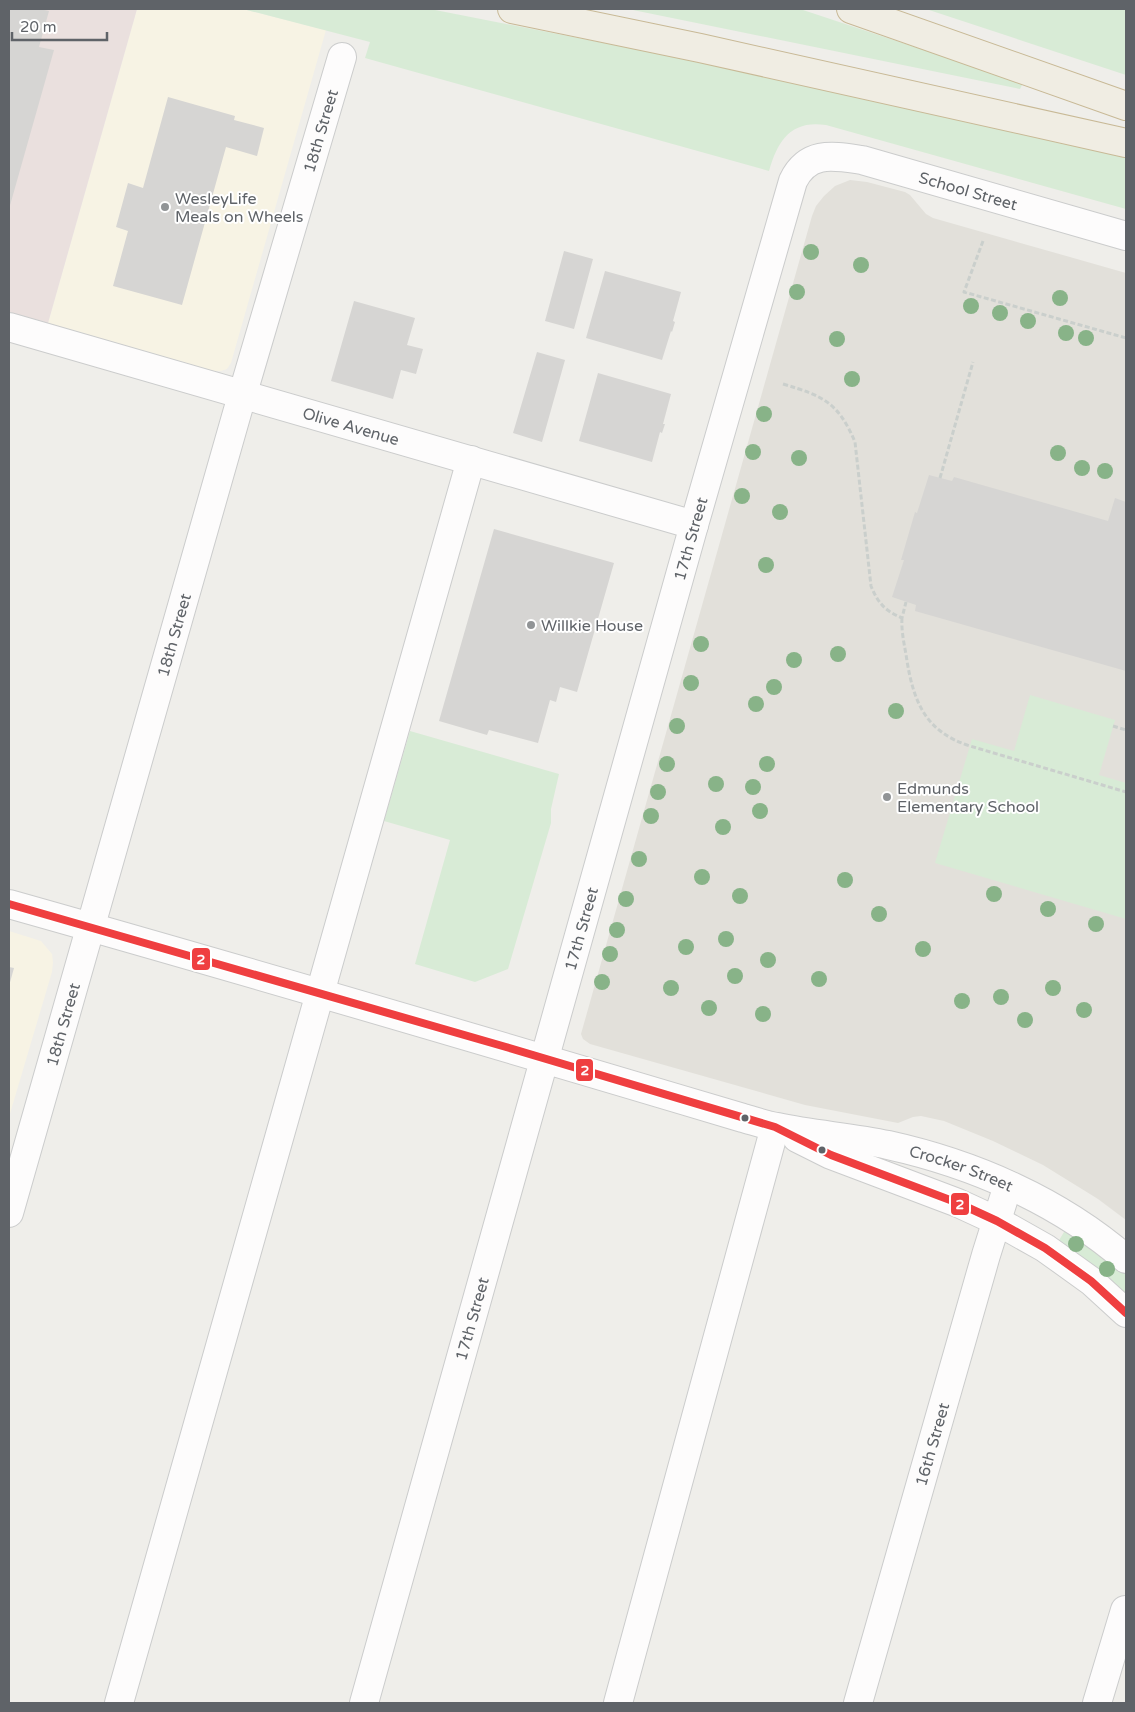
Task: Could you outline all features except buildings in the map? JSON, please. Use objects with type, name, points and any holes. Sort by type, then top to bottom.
[{"type":"highway","points":[[512,9],[700,48],[1126,143]]},
{"type":"highway","points":[[851,9],[1126,106]]},
{"type":"street","name":"18th Street","points":[[9,1213],[90,926],[342,57]]},
{"type":"street","name":"School Street","points":[[810,162],[825,156],[862,160],[1126,236]]},
{"type":"street","name":"17th Street","points":[[364,1703],[694,525],[793,181],[800,168],[810,162]]},
{"type":"street","name":"Olive Avenue","points":[[9,327],[694,525]]},
{"type":"street","points":[[119,1703],[471,460]]},
{"type":"street","name":"Crocker Street","points":[[9,904],[545,1058],[775,1127],[887,1145],[932,1157],[982,1174],[1028,1194],[1075,1221],[1126,1259]]},
{"type":"street","points":[[618,1703],[775,1127]]},
{"type":"street","name":"Crocker Street","points":[[775,1127],[832,1156],[958,1203],[997,1221],[1045,1248],[1091,1281],[1126,1313]]},
{"type":"street","name":"16th Street","points":[[858,1703],[1008,1185]]},
{"type":"street","points":[[1098,1703],[1125,1610]]},
{"type":"path","points":[[983,241],[964,292],[1126,338]]},
{"type":"path","points":[[940,478],[973,362]]},
{"type":"path","points":[[782,384],[806,391],[824,400],[841,414],[849,428],[855,442],[871,586],[883,608],[902,618]]},
{"type":"path","points":[[906,602],[902,618],[910,678],[915,697],[931,724],[957,742],[1126,792]]},
{"type":"path","points":[[1113,726],[1126,730]]},
{"type":"shaded area","points":[[9,9],[137,9],[48,323],[9,312]]},
{"type":"shaded area","points":[[137,9],[243,9],[326,30],[231,363],[227,369],[221,371],[214,371],[48,323]]},
{"type":"shaded area","name":"Edmunds Elementary School","points":[[850,180],[867,182],[905,192],[910,195],[926,214],[933,218],[1126,273],[1126,1220],[1098,1199],[1043,1165],[993,1141],[944,1121],[921,1116],[898,1123],[805,1105],[590,1044],[583,1039],[581,1034],[812,216],[816,206],[824,196],[835,186]]},
{"type":"shaded area","points":[[9,931],[41,941],[52,954],[53,962],[52,972],[9,1117]]},
{"type":"green space","points":[[243,9],[430,9],[706,63],[1040,136],[1126,157],[1126,209],[826,125],[814,124],[804,126],[788,134],[777,150],[769,171],[365,58],[370,42]]},
{"type":"green space","points":[[628,9],[800,9],[1023,83],[1020,89]]},
{"type":"green space","points":[[926,9],[1126,9],[1126,75]]},
{"type":"green space","points":[[1030,695],[1115,720],[1099,775],[1126,783],[1126,919],[935,863],[972,739],[1014,751]]},
{"type":"green space","points":[[410,731],[559,774],[551,809],[551,823],[508,969],[475,982],[415,964],[450,840],[384,821]]},
{"type":"green space","points":[[1067,1227],[1126,1273],[1126,1296],[1058,1242]]},
{"type":"transit line","name":"2","points":[[9,904],[506,1047],[775,1127],[831,1155],[958,1203],[997,1221],[1045,1248],[1091,1281],[1126,1313]]},
{"type":"place","name":"WesleyLife Meals on Wheels","points":[[165,207]]},
{"type":"place","name":"Willkie House","points":[[531,625]]},
{"type":"place","name":"Edmunds Elementary School","points":[[887,797]]}]
